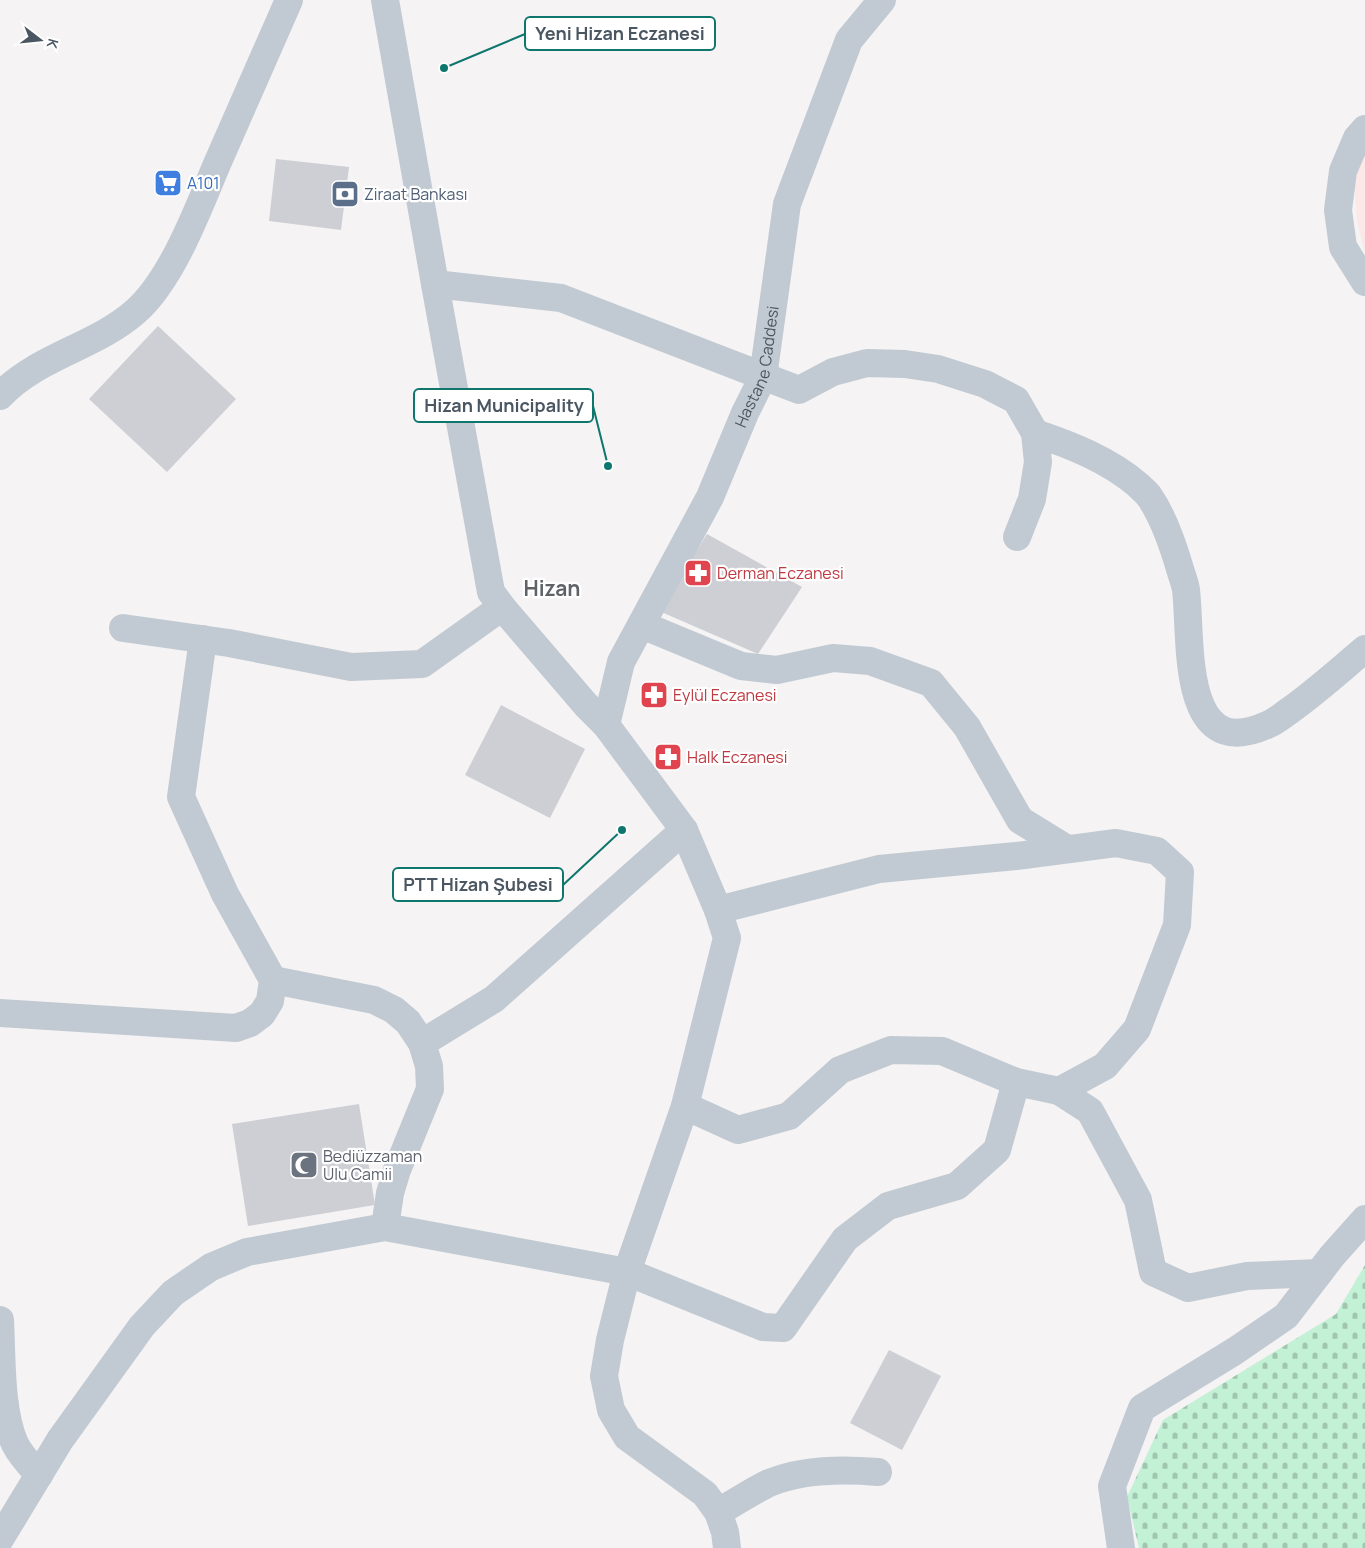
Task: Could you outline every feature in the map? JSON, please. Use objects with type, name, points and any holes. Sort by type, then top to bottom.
[{"type":"street","points":[[0,396],[10,385],[30,372],[106,333],[135,312],[156,290],[200,205],[288,0]]},
{"type":"street","points":[[385,0],[491,592],[586,705],[606,725],[684,830],[718,910],[727,938],[685,1106],[627,1272],[610,1340],[604,1376],[611,1410],[628,1437],[704,1494],[718,1512],[725,1532],[727,1548]]},
{"type":"street","name":"Hastane Caddesi","points":[[606,725],[622,662],[710,497],[745,413],[763,376],[786,204],[850,40],[882,0]]},
{"type":"street","points":[[1365,129],[1357,138],[1343,172],[1338,210],[1343,247],[1365,282]]},
{"type":"street","points":[[435,284],[561,298],[799,390],[833,372],[867,363],[904,364],[938,369],[985,384],[1016,400],[1035,433],[1038,462],[1032,499],[1017,537]]},
{"type":"street","points":[[1035,433],[1065,443],[1125,473],[1149,495],[1173,546],[1186,590],[1192,680],[1207,717],[1220,729],[1240,734],[1268,725],[1301,703],[1365,649]]},
{"type":"street","points":[[123,628],[229,643],[351,667],[422,664],[502,607]]},
{"type":"street","points":[[642,624],[742,666],[777,670],[833,658],[870,661],[931,683],[967,727],[1020,820],[1067,849]]},
{"type":"street","points":[[0,1013],[236,1028],[250,1023],[262,1014],[270,1001],[273,980],[225,894],[181,797],[203,639]]},
{"type":"street","points":[[422,1043],[494,999],[684,830]]},
{"type":"street","points":[[718,910],[879,869],[1016,856],[1116,843],[1157,851],[1180,872],[1176,925],[1137,1028],[1104,1066],[1058,1090]]},
{"type":"street","points":[[273,980],[374,1000],[394,1010],[408,1022],[422,1043],[429,1066],[430,1090],[397,1170],[390,1194],[385,1227]]},
{"type":"street","points":[[685,1106],[738,1130],[790,1116],[840,1070],[891,1050],[942,1051],[1016,1082],[1058,1090],[1090,1111],[1138,1200],[1153,1272],[1188,1288],[1247,1276],[1319,1273]]},
{"type":"street","points":[[0,1540],[60,1440],[142,1326],[173,1293],[211,1267],[247,1252],[385,1227],[627,1272],[763,1327],[783,1328],[845,1239],[888,1206],[957,1186],[997,1150],[1016,1082]]},
{"type":"street","points":[[1121,1548],[1112,1486],[1142,1408],[1235,1351],[1286,1316],[1319,1273],[1365,1219]]},
{"type":"street","points":[[0,1320],[4,1405],[8,1424],[15,1443],[25,1460],[39,1475]]},
{"type":"street","points":[[718,1512],[769,1483],[790,1477],[833,1471],[878,1472]]},
{"type":"shaded area","points":[[1365,155],[1365,254],[1357,220],[1354,183],[1361,160]]},
{"type":"green space","points":[[1365,1265],[1365,1548],[1139,1548],[1127,1497],[1163,1420],[1336,1314]]},
{"type":"building","points":[[276,159],[349,167],[341,230],[269,221]]},
{"type":"building","points":[[158,326],[236,399],[167,472],[89,399]]},
{"type":"building","points":[[707,534],[802,587],[758,654],[659,611]]},
{"type":"building","points":[[501,705],[585,749],[550,818],[465,775]]},
{"type":"building","name":"Bediüzzaman Ulu Camii","points":[[359,1104],[375,1205],[248,1226],[232,1124]]},
{"type":"building","points":[[889,1350],[941,1376],[902,1450],[850,1423]]},
{"type":"place","name":"Yeni Hizan Eczanesi","points":[[444,68]]},
{"type":"place","name":"A101","points":[[168,183]]},
{"type":"place","name":"Ziraat Bankası","points":[[345,194]]},
{"type":"place","name":"Hizan Municipality","points":[[608,466]]},
{"type":"place","name":"Derman Eczanesi","points":[[698,573]]},
{"type":"place","name":"Eylül Eczanesi","points":[[654,695]]},
{"type":"place","name":"Halk Eczanesi","points":[[668,757]]},
{"type":"place","name":"PTT Hizan Şubesi","points":[[622,830]]},
{"type":"place","name":"Bediüzzaman Ulu Camii","points":[[304,1165]]},
{"type":"district","name":"Hizan","points":[[552,589]]}]
